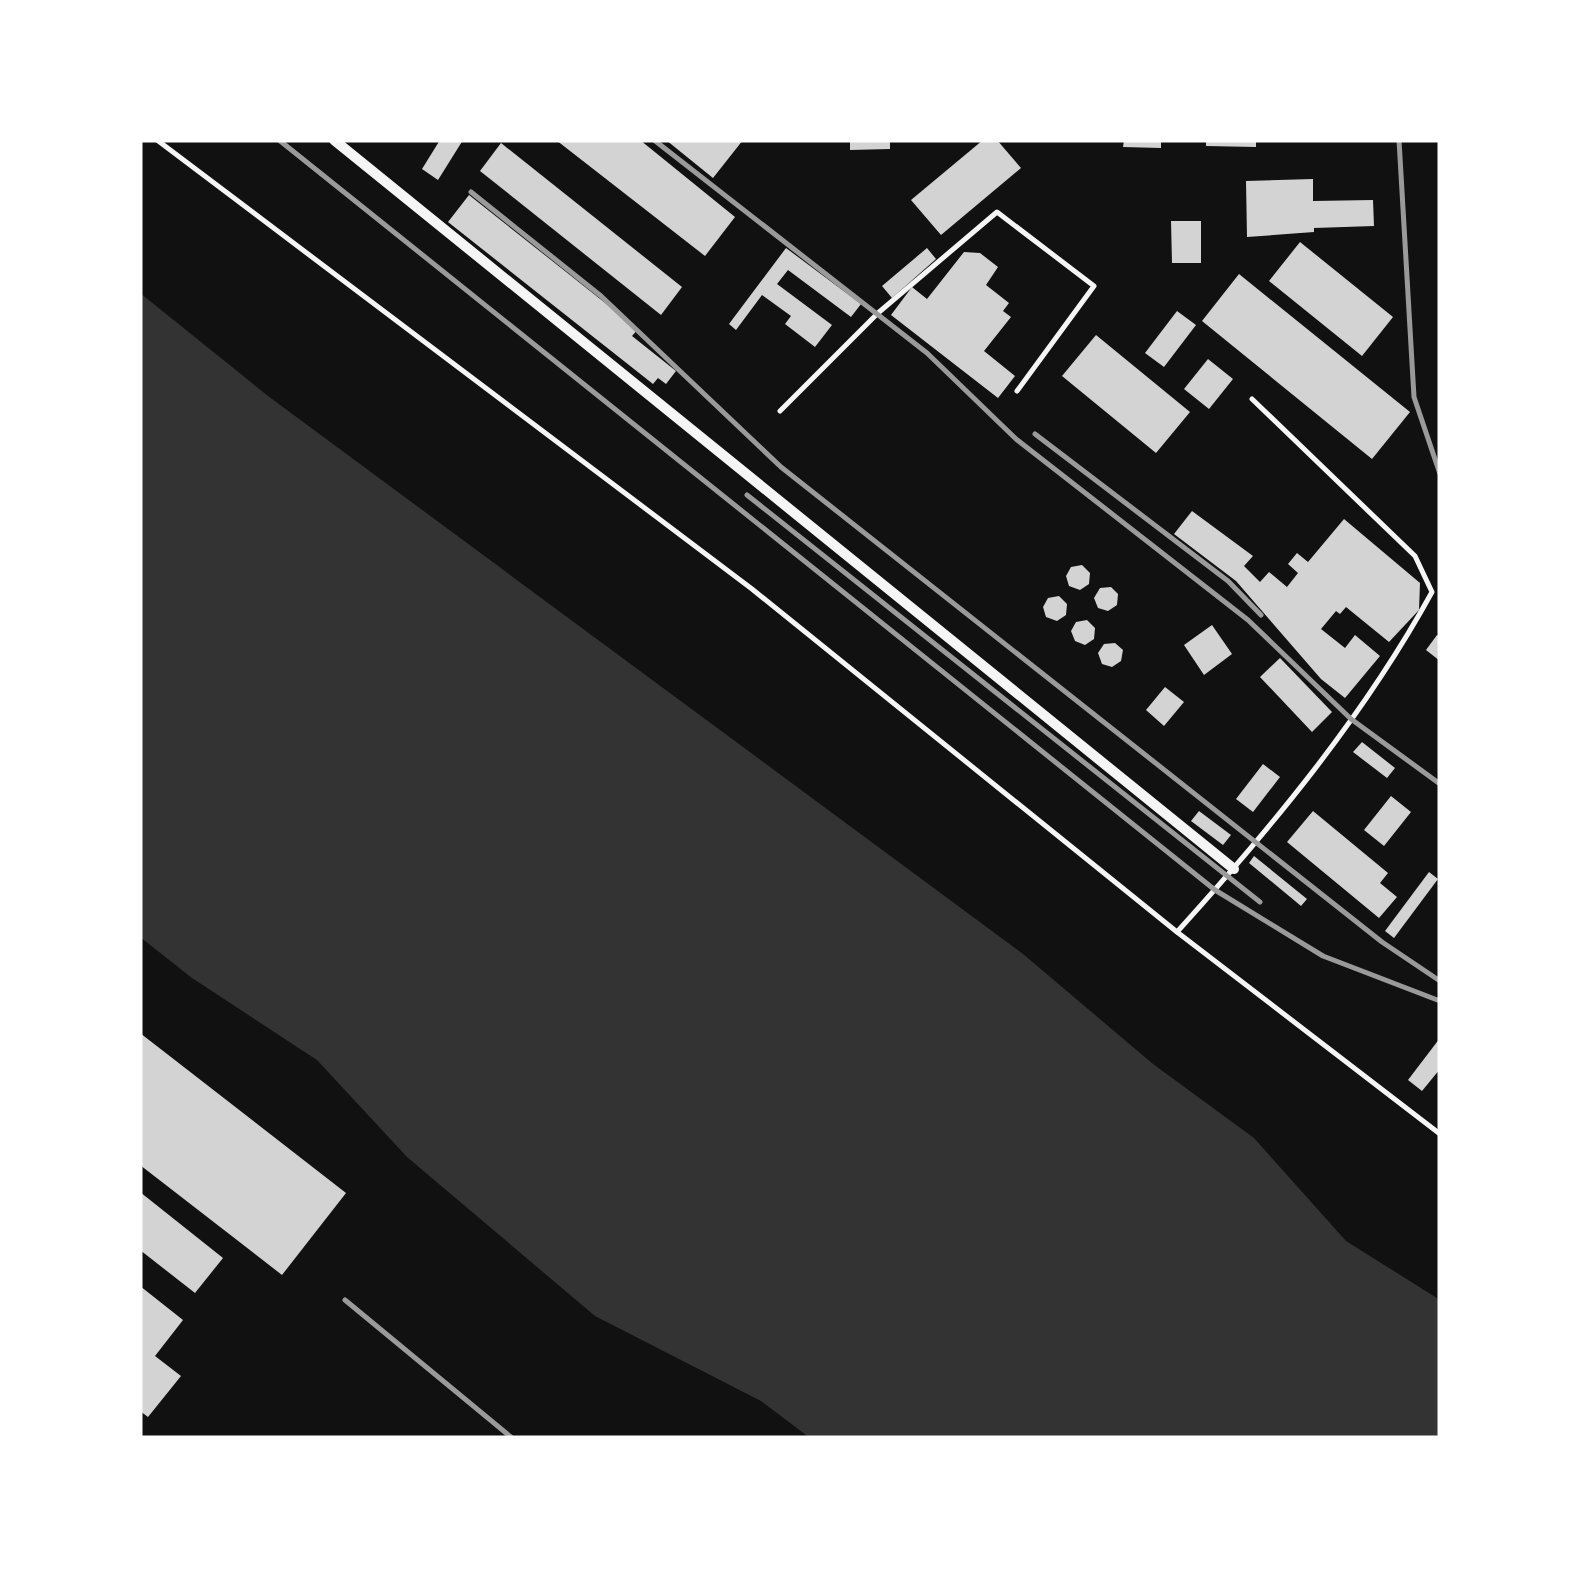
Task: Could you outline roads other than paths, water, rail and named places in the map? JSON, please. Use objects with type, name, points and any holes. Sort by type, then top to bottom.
[{"type":"street","points":[[334,140],[1234,869]]},
{"type":"lane","points":[[157,140],[752,589],[1178,932],[1440,1134]]},
{"type":"lane","points":[[780,411],[878,313],[996,212],[1094,286],[1016,390]]},
{"type":"lane","points":[[1178,932],[1329,751],[1396,656],[1432,592],[1415,556],[1252,399]]},
{"type":"railway","points":[[279,140],[1215,890],[1323,956],[1440,1001]]},
{"type":"railway","points":[[654,140],[927,353],[1016,439],[1248,620],[1351,719],[1440,784]]},
{"type":"railway","points":[[1399,140],[1414,397],[1440,474]]},
{"type":"railway","points":[[471,192],[601,296],[781,467],[1382,942],[1440,981]]},
{"type":"railway","points":[[1035,434],[1228,581],[1261,615]]},
{"type":"railway","points":[[747,495],[1260,902]]},
{"type":"railway","points":[[345,1300],[512,1438]]}]
